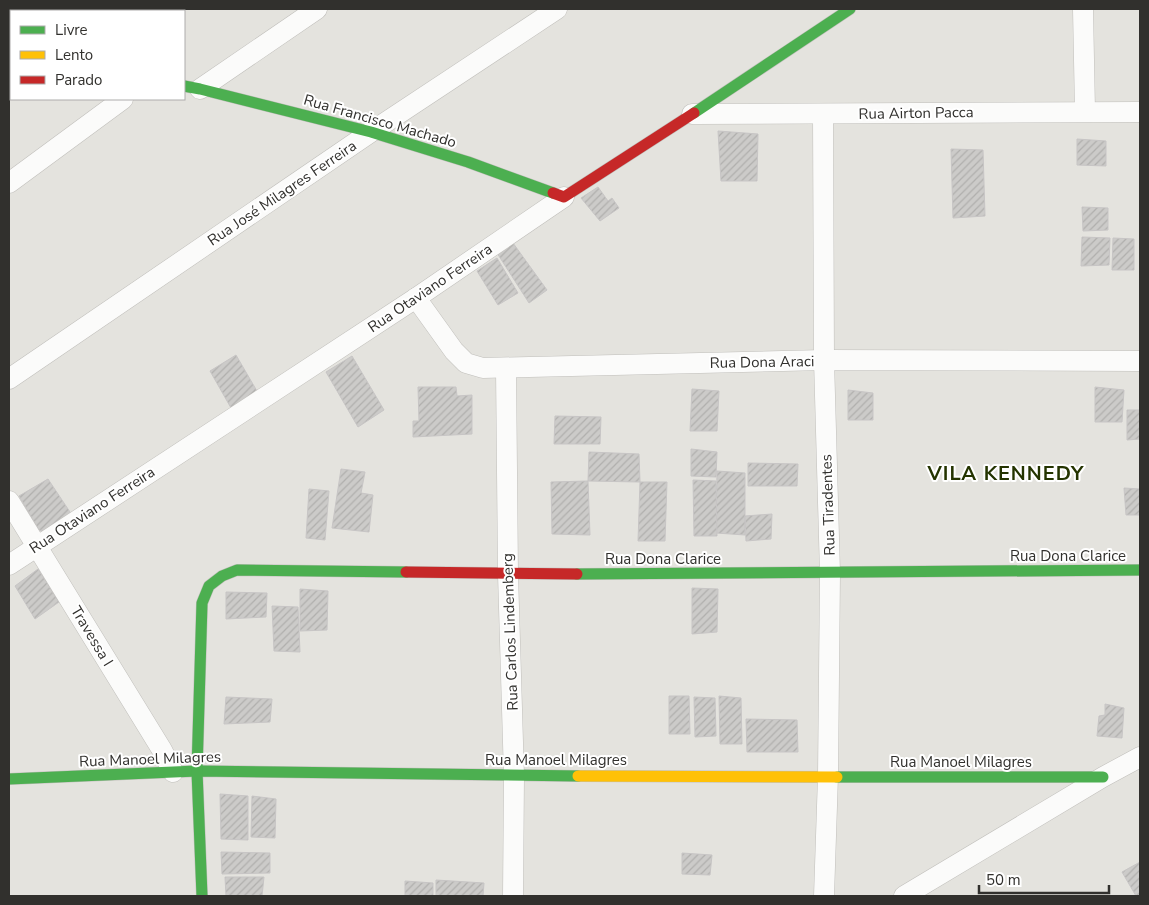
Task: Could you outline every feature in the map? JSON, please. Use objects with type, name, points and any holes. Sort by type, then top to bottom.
[{"type":"street","points":[[192,87],[317,9]]},
{"type":"street","name":"Rua José Milagres Ferreira","points":[[9,380],[371,132],[557,9]]},
{"type":"street","name":"Rua Otaviano Ferreira","points":[[9,565],[416,298],[564,197],[850,9]]},
{"type":"street","points":[[1083,9],[1084,111]]},
{"type":"street","name":"Rua Francisco Machado","points":[[192,87],[371,132],[468,162],[564,197]]},
{"type":"street","points":[[9,183],[122,100]]},
{"type":"street","name":"Rua Airton Pacca","points":[[692,114],[1140,112]]},
{"type":"street","name":"Rua Tiradentes","points":[[823,114],[824,360],[830,573],[828,776],[824,896]]},
{"type":"street","name":"Rua Dona Araci","points":[[416,298],[454,351],[466,363],[483,368],[824,360],[1140,361]]},
{"type":"street","name":"Rua Carlos Lindemberg","points":[[506,368],[508,574],[514,776],[513,896]]},
{"type":"street","name":"Travessa I","points":[[9,501],[157,742],[173,772]]},
{"type":"street","name":"Rua Dona Clarice","points":[[197,771],[202,603],[209,586],[222,576],[237,570],[508,574],[1140,570]]},
{"type":"street","points":[[904,896],[1140,757]]},
{"type":"street","points":[[197,771],[202,896]]},
{"type":"street","name":"Rua Manoel Milagres","points":[[9,779],[197,771],[514,776],[1103,778]]},
{"type":"building","points":[[718,131],[758,134],[757,181],[721,181]]},
{"type":"building","points":[[1077,139],[1106,141],[1106,166],[1077,165]]},
{"type":"building","points":[[951,149],[983,150],[985,216],[953,218]]},
{"type":"building","points":[[598,187],[608,201],[612,198],[619,208],[600,221],[581,198]]},
{"type":"building","points":[[1082,207],[1108,208],[1108,230],[1083,231]]},
{"type":"building","points":[[1082,237],[1110,238],[1109,265],[1081,266]]},
{"type":"building","points":[[1113,238],[1134,239],[1134,270],[1112,270]]},
{"type":"building","points":[[513,243],[547,290],[529,303],[497,253]]},
{"type":"building","points":[[497,258],[518,293],[498,305],[477,271]]},
{"type":"building","points":[[236,355],[261,398],[235,415],[210,371]]},
{"type":"building","points":[[352,356],[384,410],[358,427],[326,372]]},
{"type":"building","points":[[418,387],[456,387],[457,396],[472,395],[472,434],[413,437],[413,421],[419,421]]},
{"type":"building","points":[[1095,387],[1124,390],[1122,422],[1095,422]]},
{"type":"building","points":[[692,389],[719,391],[717,431],[690,431]]},
{"type":"building","points":[[848,390],[873,393],[873,420],[848,420]]},
{"type":"building","points":[[1127,410],[1140,410],[1140,439],[1127,440]]},
{"type":"building","points":[[555,416],[601,417],[600,444],[554,444]]},
{"type":"building","points":[[691,449],[717,452],[716,477],[691,476]]},
{"type":"building","points":[[589,452],[639,454],[640,482],[588,481]]},
{"type":"building","points":[[748,463],[798,464],[797,486],[748,486]]},
{"type":"building","points":[[341,469],[365,472],[361,493],[373,495],[369,532],[332,528]]},
{"type":"building","points":[[717,471],[745,473],[745,535],[716,533]]},
{"type":"building","points":[[48,479],[74,518],[46,533],[39,530],[19,496]]},
{"type":"building","points":[[693,480],[716,481],[717,536],[694,536]]},
{"type":"building","points":[[588,481],[590,535],[552,534],[551,482]]},
{"type":"building","points":[[640,482],[667,482],[665,541],[638,541]]},
{"type":"building","points":[[1124,488],[1140,489],[1140,515],[1126,515]]},
{"type":"building","points":[[309,489],[329,491],[325,540],[306,538]]},
{"type":"building","points":[[772,514],[771,539],[746,541],[745,516]]},
{"type":"building","points":[[38,569],[59,602],[35,619],[15,586]]},
{"type":"building","points":[[692,588],[718,589],[717,632],[692,634]]},
{"type":"building","points":[[300,589],[328,591],[327,630],[300,631]]},
{"type":"building","points":[[226,592],[267,593],[266,617],[226,619]]},
{"type":"building","points":[[272,606],[298,607],[300,652],[274,651]]},
{"type":"building","points":[[669,696],[689,696],[690,734],[669,734]]},
{"type":"building","points":[[719,696],[741,698],[742,744],[720,744]]},
{"type":"building","points":[[226,697],[272,699],[270,722],[224,724]]},
{"type":"building","points":[[694,697],[715,698],[716,736],[695,737]]},
{"type":"building","points":[[1105,704],[1124,708],[1122,738],[1097,736],[1099,716],[1105,715]]},
{"type":"building","points":[[746,719],[797,720],[798,752],[747,752]]},
{"type":"building","points":[[220,794],[248,796],[248,840],[221,839]]},
{"type":"building","points":[[252,796],[276,799],[275,838],[251,837]]},
{"type":"building","points":[[221,852],[270,853],[270,873],[222,874]]},
{"type":"building","points":[[682,853],[712,855],[710,875],[682,874]]},
{"type":"building","points":[[1140,862],[1140,896],[1136,896],[1122,872]]},
{"type":"building","points":[[225,877],[264,877],[262,896],[226,896]]},
{"type":"building","points":[[436,880],[484,883],[483,896],[436,896]]},
{"type":"building","points":[[405,881],[433,883],[433,896],[405,896]]},
{"type":"traffic: fast","points":[[694,113],[850,9]]},
{"type":"traffic: fast","points":[[185,86],[371,132],[468,162],[553,193]]},
{"type":"traffic: fast","points":[[202,896],[197,771],[202,603],[209,586],[222,576],[237,570],[406,572]]},
{"type":"traffic: fast","points":[[577,574],[1140,570]]},
{"type":"traffic: fast","points":[[9,779],[197,771],[578,776]]},
{"type":"traffic: fast","points":[[837,777],[1103,777]]},
{"type":"traffic: slow","points":[[578,776],[837,777]]},
{"type":"traffic: jam","points":[[553,193],[564,197],[694,113]]},
{"type":"traffic: jam","points":[[406,572],[577,574]]},
{"type":"district","name":"VILA KENNEDY","points":[[1006,473]]}]
